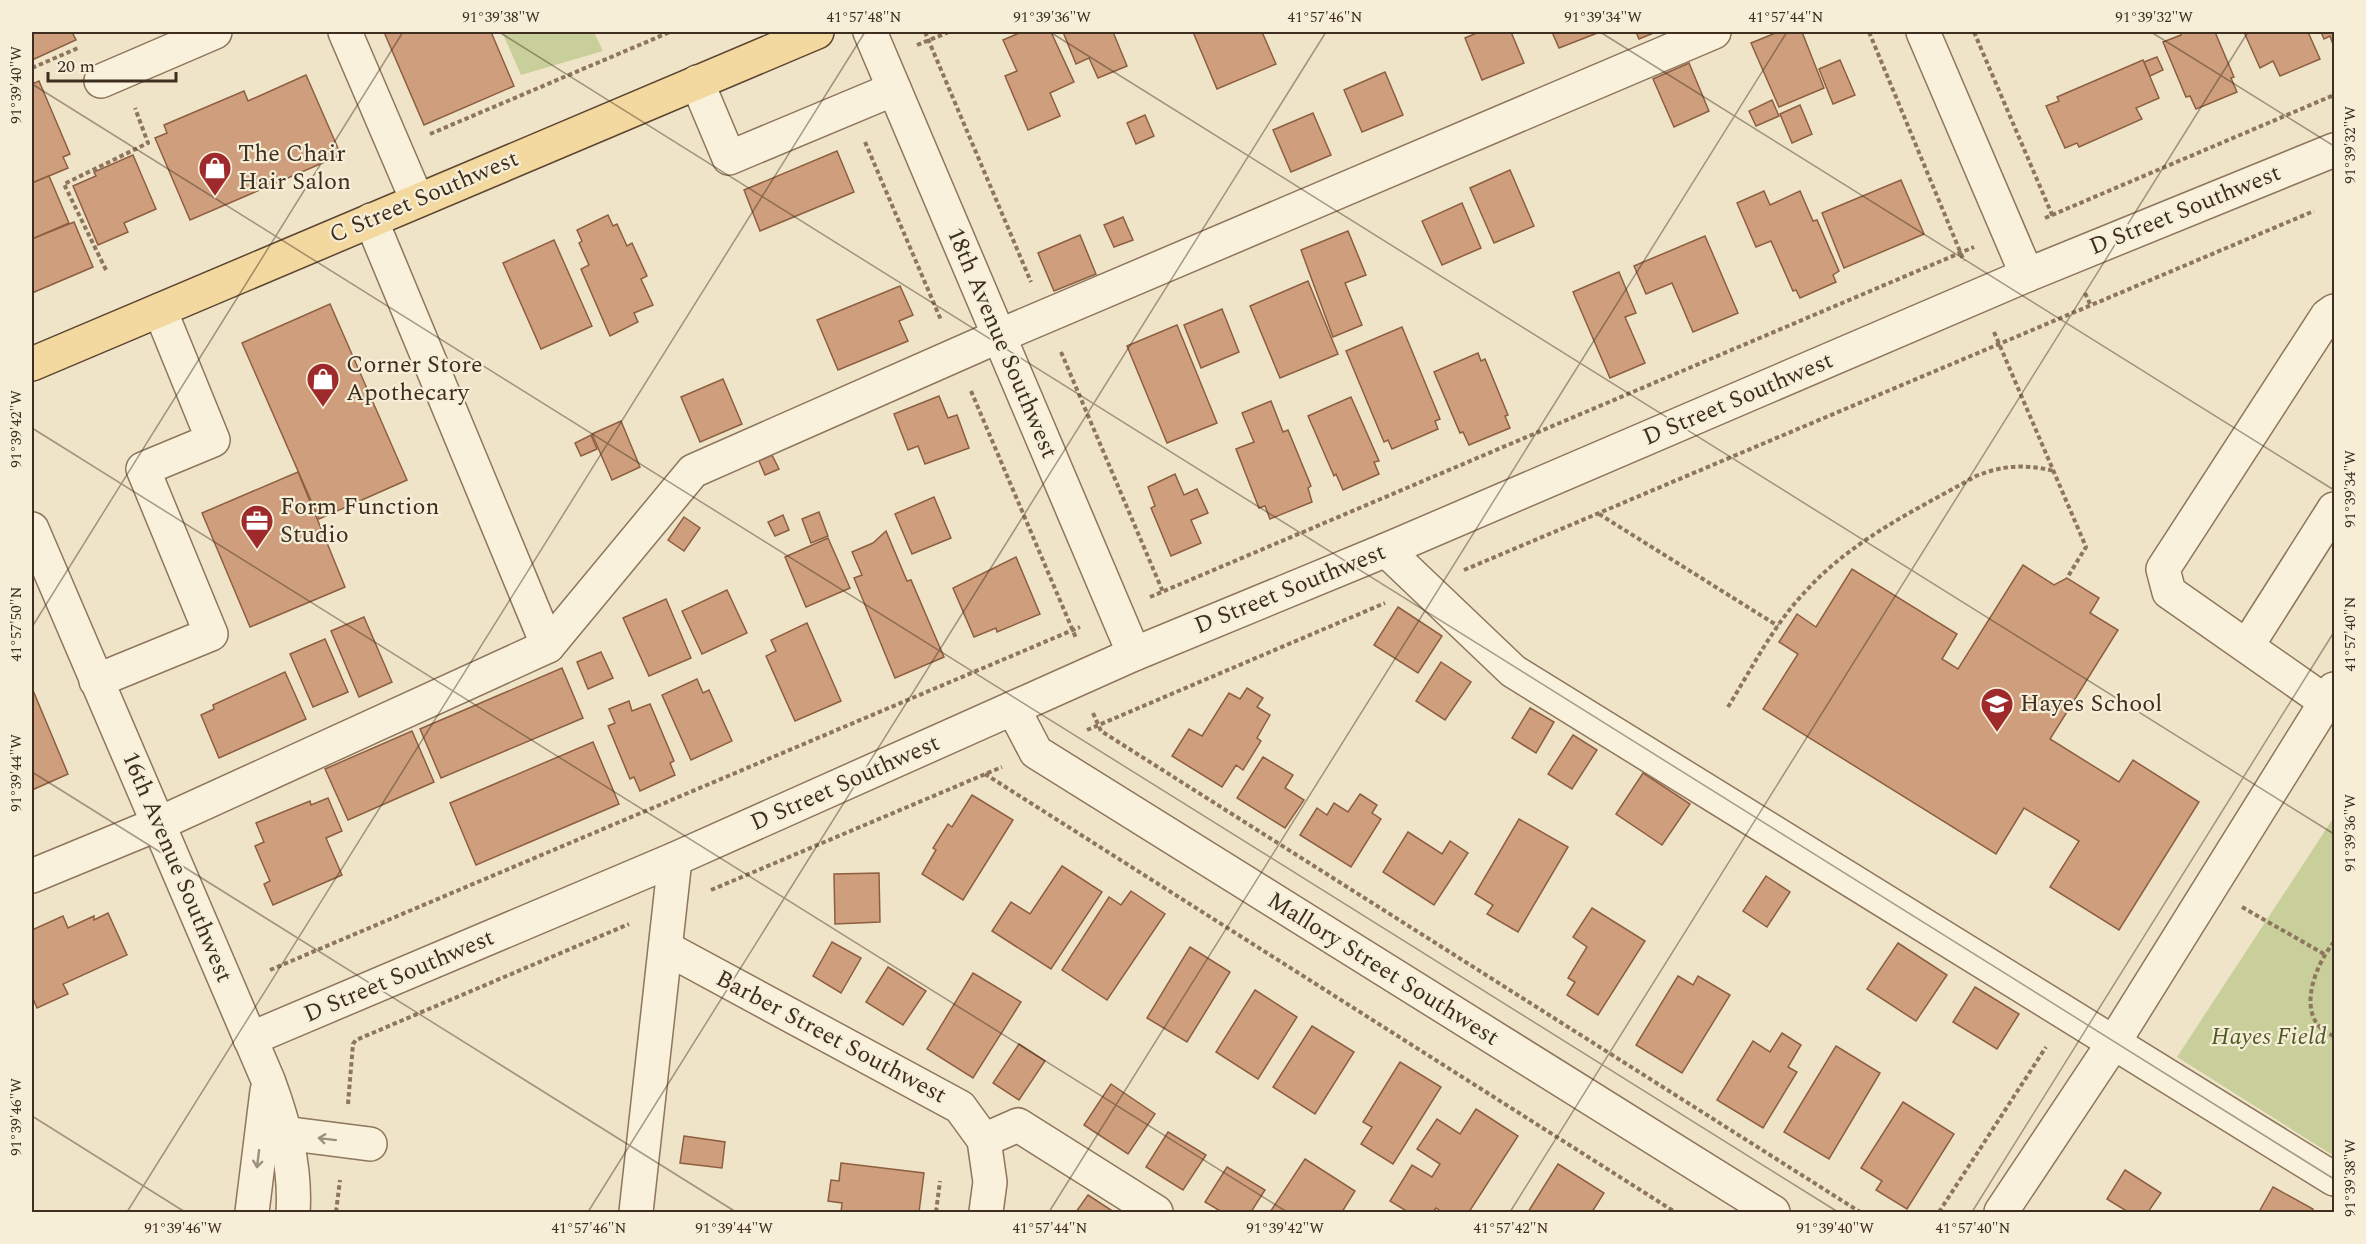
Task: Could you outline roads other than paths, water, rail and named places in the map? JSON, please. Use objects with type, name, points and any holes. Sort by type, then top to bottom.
[{"type":"main road","name":"C Street Southwest","points":[[32,364],[817,32]]},
{"type":"street","points":[[111,76],[215,32]]},
{"type":"street","points":[[345,32],[417,200]]},
{"type":"street","name":"18th Avenue Southwest","points":[[870,32],[1134,654]]},
{"type":"street","points":[[32,876],[158,824],[548,646],[693,471],[999,336],[1714,32]]},
{"type":"street","points":[[1923,32],[2027,275]]},
{"type":"street","points":[[697,82],[729,158],[894,89]]},
{"type":"street","name":"D Street Southwest","points":[[250,1039],[675,859],[1134,654],[1386,550],[2027,275],[2331,158]]},
{"type":"street","points":[[371,220],[548,646]]},
{"type":"street","points":[[96,681],[211,634],[143,469],[213,440],[160,310]]},
{"type":"street","points":[[2001,1212],[2114,1042],[2330,695],[2247,646],[2169,592],[2163,569],[2327,316],[2334,311]]},
{"type":"street","points":[[2247,646],[2334,509]]},
{"type":"street","name":"16th Avenue Southwest","points":[[32,529],[268,1080],[284,1133],[295,1182],[293,1212]]},
{"type":"street","points":[[1386,550],[1513,671],[2334,1179]]},
{"type":"street","name":"Mallory Street Southwest","points":[[1013,708],[1036,752],[1773,1212]]},
{"type":"street","points":[[636,1212],[675,859]]},
{"type":"street","name":"Barber Street Southwest","points":[[666,948],[960,1107],[984,1140]]},
{"type":"street","points":[[252,1212],[268,1080]]},
{"type":"street","points":[[986,1212],[990,1182],[984,1140],[1018,1125],[1156,1212]]},
{"type":"street","points":[[284,1133],[357,1143]]},
{"type":"place","name":"The Chair Hair Salon","points":[[215,197]]},
{"type":"place","name":"Corner Store Apothecary","points":[[323,408]]},
{"type":"place","name":"Form Function Studio","points":[[257,550]]},
{"type":"place","name":"Hayes School","points":[[1997,733]]},
{"type":"park label","name":"Hayes Field","points":[[2269,1037]]}]
